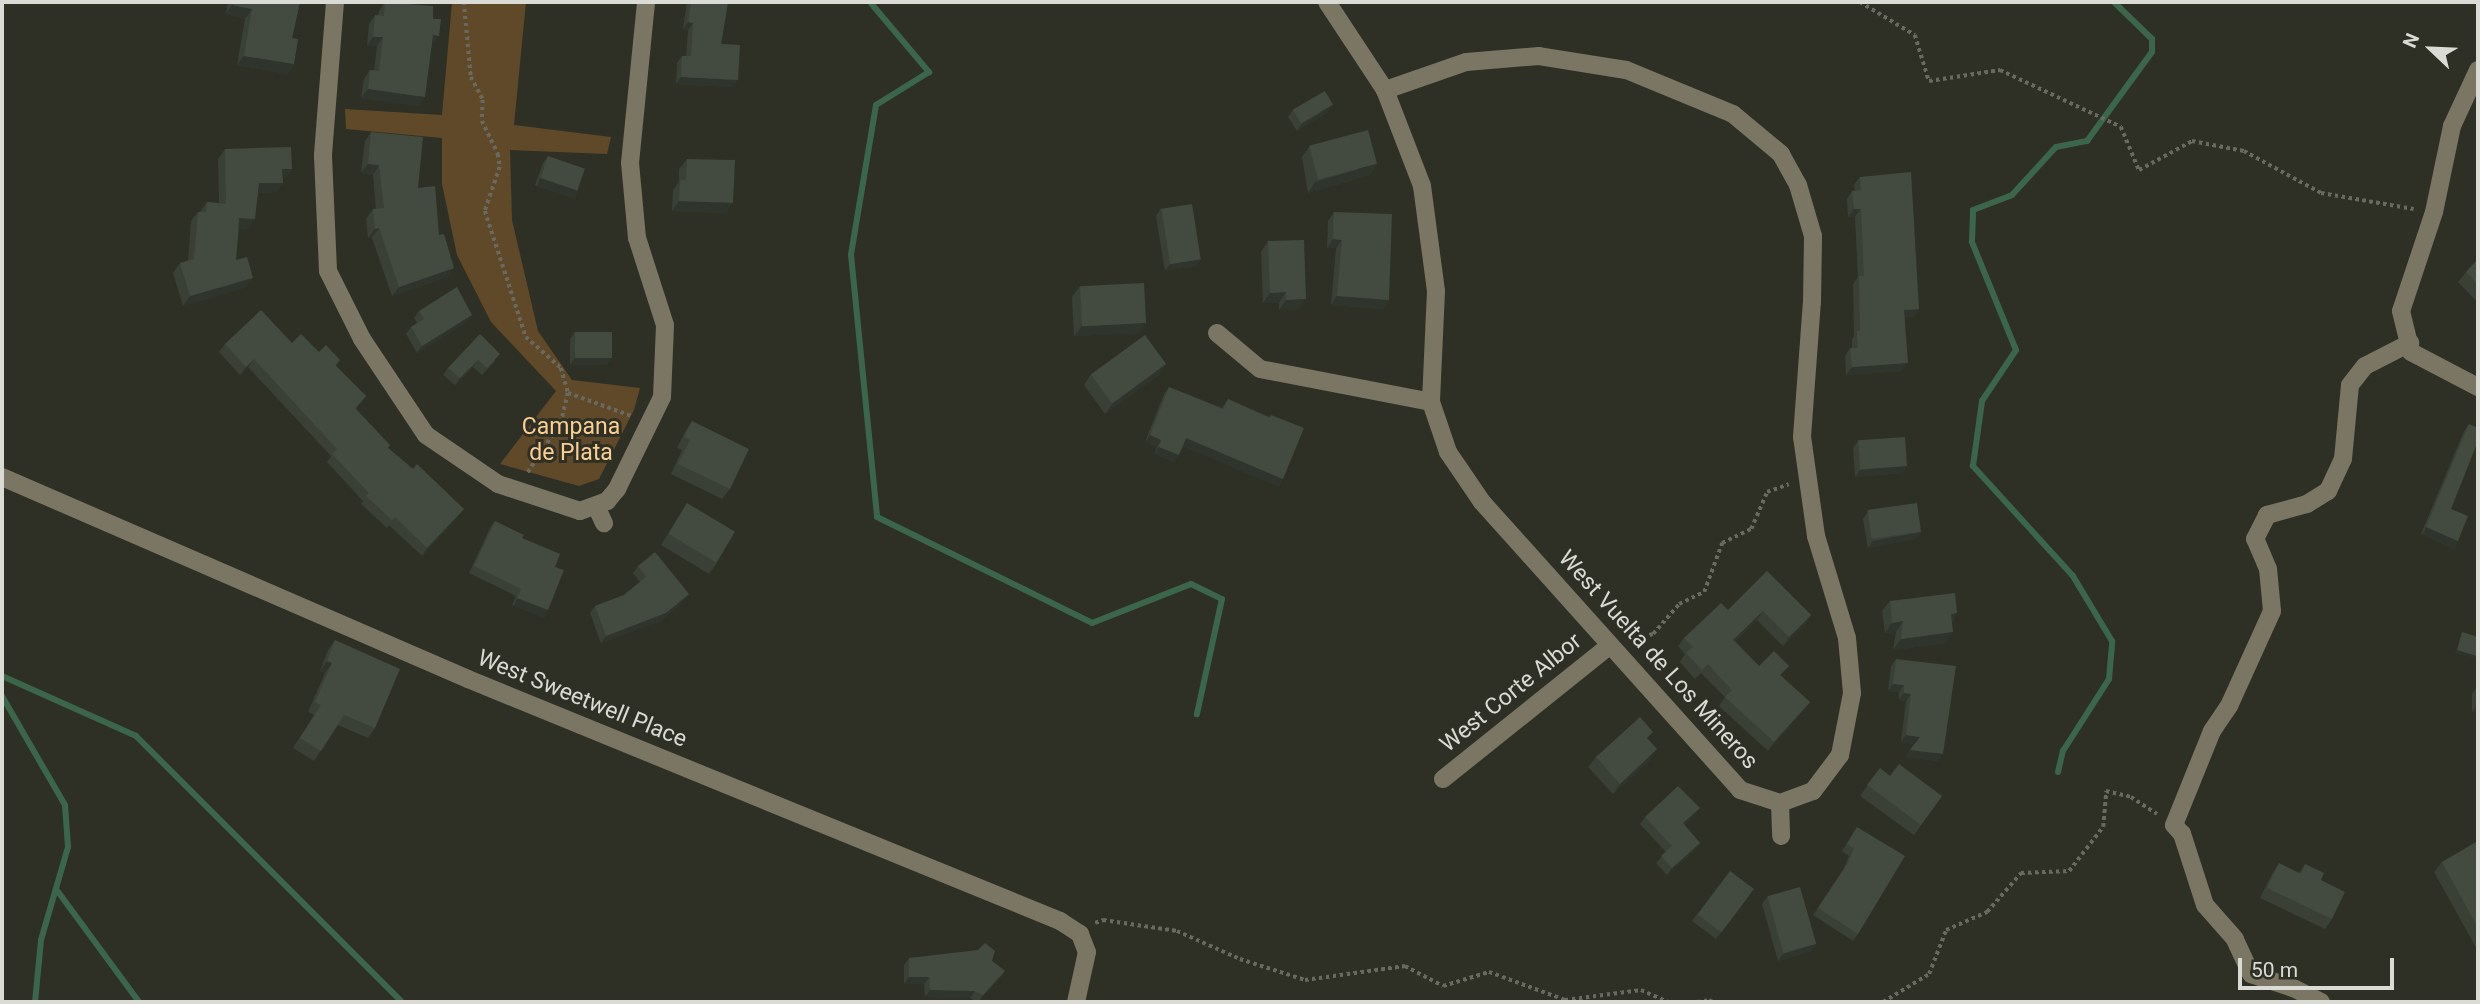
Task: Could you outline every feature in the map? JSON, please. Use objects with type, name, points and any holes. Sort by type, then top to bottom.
[{"type":"street","points":[[335,2],[323,156],[328,271],[362,339],[426,435],[498,484],[580,511],[600,514],[617,489],[662,397],[665,325],[637,238],[630,163],[646,2]]},
{"type":"street","points":[[1217,333],[1260,369],[1431,402],[1436,290],[1422,186],[1385,90],[1327,2]]},
{"type":"street","points":[[1385,90],[1466,62],[1539,56],[1626,70],[1733,114],[1781,155],[1798,185],[1813,236],[1812,302],[1802,437],[1816,536],[1847,638],[1852,693],[1840,755],[1813,792],[1780,803],[1781,835]]},
{"type":"street","points":[[2478,70],[2452,126],[2434,212],[2401,311],[2412,352],[2478,387]]},
{"type":"street","points":[[2321,1002],[2293,988],[2251,974],[2235,939],[2205,905],[2182,834],[2174,825],[2212,731],[2229,706],[2272,611],[2268,569],[2255,539],[2267,515],[2307,504],[2328,491],[2343,459],[2350,386],[2365,366],[2410,343]]},
{"type":"street","name":"West Vuelta de Los Mineros","points":[[1431,402],[1448,452],[1482,502],[1740,790],[1780,803]]},
{"type":"street","name":"West Sweetwell Place","points":[[2,477],[468,680],[825,823],[1060,921],[1075,930]]},
{"type":"street","name":"West Corte Albor","points":[[1443,779],[1610,645]]},
{"type":"street","points":[[1075,930],[1080,934],[1087,952],[1076,1002]]},
{"type":"path","points":[[464,2],[471,76],[482,100],[482,121],[498,154],[500,167],[485,211],[526,337],[561,368],[568,393],[561,423],[516,490]]},
{"type":"path","points":[[1860,2],[1915,34],[1929,81],[2000,70],[2121,127],[2139,170],[2192,141],[2244,152],[2321,193],[2434,212]]},
{"type":"path","points":[[568,393],[650,423]]},
{"type":"path","points":[[1610,645],[1653,634],[1679,604],[1704,592],[1722,543],[1751,529],[1767,492],[1779,486],[1808,481]]},
{"type":"path","points":[[1883,1002],[1929,974],[1946,930],[1987,912],[2021,873],[2069,871],[2103,827],[2106,791],[2132,797],[2174,825]]},
{"type":"path","points":[[1075,930],[1103,920],[1178,931],[1240,958],[1305,980],[1405,966],[1443,986],[1489,972],[1565,1000],[1641,990],[1668,1002]]},
{"type":"path","points":[[1697,1002],[1713,1002]]},
{"type":"green space","name":"Campana de Plata","points":[[452,2],[526,2],[514,125],[611,137],[607,154],[510,150],[512,220],[538,331],[572,380],[640,388],[634,410],[599,479],[579,486],[500,464],[556,391],[491,322],[457,255],[442,184],[442,138],[346,129],[345,109],[442,115]]},
{"type":"building","points":[[233,2],[300,2],[292,38],[298,39],[294,64],[244,56],[252,9],[232,5]]},
{"type":"building","points":[[385,2],[433,6],[433,19],[441,19],[439,36],[433,35],[425,97],[368,89],[370,70],[379,71],[383,37],[373,37],[375,15],[384,16]]},
{"type":"building","points":[[691,2],[728,2],[721,44],[740,45],[738,80],[681,77],[682,56],[691,56],[693,23],[688,22]]},
{"type":"building","points":[[1325,91],[1333,105],[1301,123],[1293,110]]},
{"type":"building","points":[[1368,130],[1377,164],[1318,180],[1309,146]]},
{"type":"building","points":[[371,132],[423,137],[418,188],[435,186],[439,235],[444,234],[454,268],[399,287],[379,228],[375,229],[373,209],[384,208],[379,165],[368,164]]},
{"type":"building","points":[[291,147],[292,169],[282,169],[283,183],[259,183],[255,219],[239,218],[236,260],[247,257],[253,278],[190,296],[180,263],[194,259],[198,212],[206,212],[207,202],[226,204],[225,149]]},
{"type":"building","points":[[548,156],[585,169],[577,190],[541,178]]},
{"type":"building","points":[[687,159],[735,160],[733,203],[679,201],[680,180],[686,180]]},
{"type":"building","points":[[1911,172],[1919,309],[1904,310],[1908,363],[1852,367],[1850,348],[1858,348],[1857,331],[1860,331],[1859,276],[1864,276],[1861,209],[1854,209],[1852,191],[1861,190],[1860,177]]},
{"type":"building","points":[[1192,204],[1201,259],[1170,264],[1161,209]]},
{"type":"building","points":[[1334,212],[1392,214],[1389,300],[1337,296],[1342,240],[1333,239]]},
{"type":"building","points":[[1304,240],[1306,299],[1286,300],[1286,292],[1270,293],[1268,241]]},
{"type":"building","points":[[2478,259],[2478,285],[2466,272]]},
{"type":"building","points":[[1144,283],[1146,323],[1082,326],[1080,286]]},
{"type":"building","points":[[457,287],[472,315],[422,346],[411,327],[424,319],[419,311]]},
{"type":"building","points":[[261,310],[292,343],[301,334],[319,352],[326,345],[340,360],[335,365],[366,396],[355,408],[390,445],[388,448],[413,469],[417,464],[464,509],[427,548],[395,517],[392,520],[366,496],[369,493],[332,454],[337,449],[254,359],[246,367],[225,344]]},
{"type":"building","points":[[575,332],[612,332],[612,358],[575,358]]},
{"type":"building","points":[[480,334],[500,354],[487,368],[478,360],[460,378],[448,368]]},
{"type":"building","points":[[1145,335],[1166,364],[1112,404],[1091,374]]},
{"type":"building","points":[[1169,387],[1223,409],[1228,399],[1270,418],[1271,415],[1304,428],[1283,479],[1186,438],[1179,455],[1159,447],[1161,440],[1150,435]]},
{"type":"building","points":[[692,421],[749,449],[730,489],[678,464],[690,440],[684,437]]},
{"type":"building","points":[[2469,424],[2478,428],[2478,441],[2451,509],[2468,516],[2458,541],[2426,527]]},
{"type":"building","points":[[1905,437],[1907,466],[1860,469],[1858,440]]},
{"type":"building","points":[[687,503],[735,532],[716,563],[668,534]]},
{"type":"building","points":[[1917,503],[1921,532],[1872,539],[1867,510]]},
{"type":"building","points":[[495,521],[524,535],[522,538],[560,554],[555,567],[564,570],[548,610],[517,598],[521,589],[474,566]]},
{"type":"building","points":[[655,552],[689,594],[666,613],[606,636],[595,606],[624,595],[646,577],[638,566]]},
{"type":"building","points":[[1767,571],[1811,615],[1789,637],[1763,611],[1733,640],[1759,666],[1774,651],[1789,666],[1780,675],[1810,702],[1774,742],[1725,697],[1732,690],[1708,664],[1702,670],[1686,653],[1693,647],[1684,638],[1721,603],[1728,610]]},
{"type":"building","points":[[1955,593],[1957,613],[1951,614],[1953,632],[1901,639],[1903,621],[1892,623],[1890,601]]},
{"type":"building","points":[[2462,632],[2478,637],[2477,656],[2457,650]]},
{"type":"building","points":[[335,640],[400,669],[375,728],[344,715],[321,751],[300,738],[321,705],[315,702],[332,663],[327,661]]},
{"type":"building","points":[[1896,659],[1956,666],[1943,754],[1910,750],[1920,737],[1906,735],[1911,694],[1904,693],[1904,685],[1893,684]]},
{"type":"building","points":[[1640,717],[1653,732],[1647,738],[1657,749],[1620,784],[1596,757]]},
{"type":"building","points":[[1899,764],[1942,796],[1921,825],[1867,785],[1880,768],[1890,776]]},
{"type":"building","points":[[1678,786],[1700,808],[1683,823],[1700,843],[1672,868],[1661,856],[1672,846],[1645,817]]},
{"type":"building","points":[[1857,827],[1905,856],[1858,934],[1818,908],[1848,863],[1854,848],[1847,844]]},
{"type":"building","points":[[2478,841],[2478,928],[2442,862]]},
{"type":"building","points":[[2279,863],[2301,874],[2305,864],[2324,873],[2321,880],[2345,892],[2332,919],[2267,888]]},
{"type":"building","points":[[1730,871],[1754,889],[1721,932],[1698,914]]},
{"type":"building","points":[[1800,887],[1816,944],[1784,953],[1767,896]]},
{"type":"building","points":[[985,943],[995,951],[992,961],[1005,971],[983,995],[975,991],[930,990],[929,977],[909,977],[909,958],[978,950]]},
{"type":"waterway","points":[[870,2],[929,72],[876,105],[851,255],[877,517],[1092,623],[1191,584],[1222,599],[1197,714]]},
{"type":"waterway","points":[[2058,772],[2063,751],[2109,679],[2112,641],[2073,576],[1973,466],[1982,401],[2016,350],[1972,242],[1973,210],[2012,195],[2056,147],[2087,141],[2152,52],[2152,39],[2114,2]]},
{"type":"waterway","points":[[2,676],[136,736],[402,1002]]},
{"type":"waterway","points":[[2,696],[65,805],[68,847],[41,940],[35,1002]]},
{"type":"waterway","points":[[56,889],[139,1002]]}]
